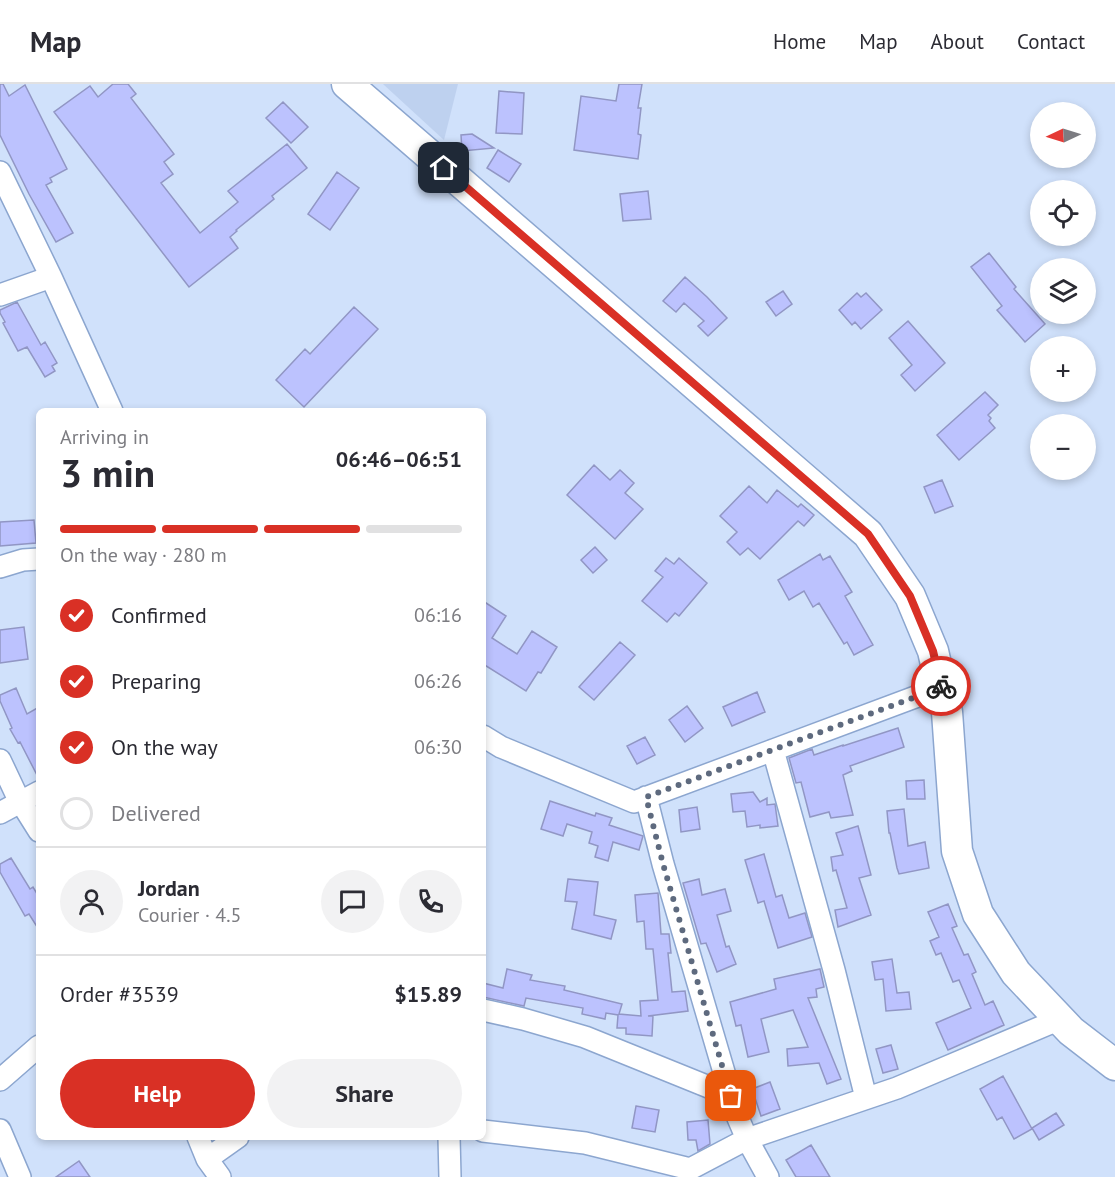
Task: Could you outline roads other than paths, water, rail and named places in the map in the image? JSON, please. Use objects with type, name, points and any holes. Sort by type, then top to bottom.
[{"type":"highway","points":[[354,87],[868,534],[910,596],[933,651],[947,712],[957,851],[978,914],[1016,973],[1071,1031],[1115,1065]]},
{"type":"street","points":[[0,172],[111,408]]},
{"type":"street","points":[[0,295],[51,277]]},
{"type":"street","points":[[0,567],[36,559]]},
{"type":"street","points":[[486,738],[501,747],[634,802],[942,687]]},
{"type":"street","points":[[772,750],[834,970],[866,1098]]},
{"type":"street","points":[[0,760],[30,797],[36,820]]},
{"type":"street","points":[[0,813],[30,797]]},
{"type":"street","points":[[646,797],[663,864],[738,1118],[768,1177]]},
{"type":"street","points":[[486,1011],[585,1037],[731,1096]]},
{"type":"street","points":[[486,1131],[585,1143],[689,1173],[747,1138],[897,1088],[1060,1019]]},
{"type":"street","points":[[0,1080],[36,1049]]},
{"type":"street","points":[[0,1130],[20,1177]]},
{"type":"street","points":[[199,1140],[207,1159],[220,1177]]},
{"type":"street","points":[[207,1159],[234,1140]]},
{"type":"street","points":[[449,1140],[450,1177]]}]
